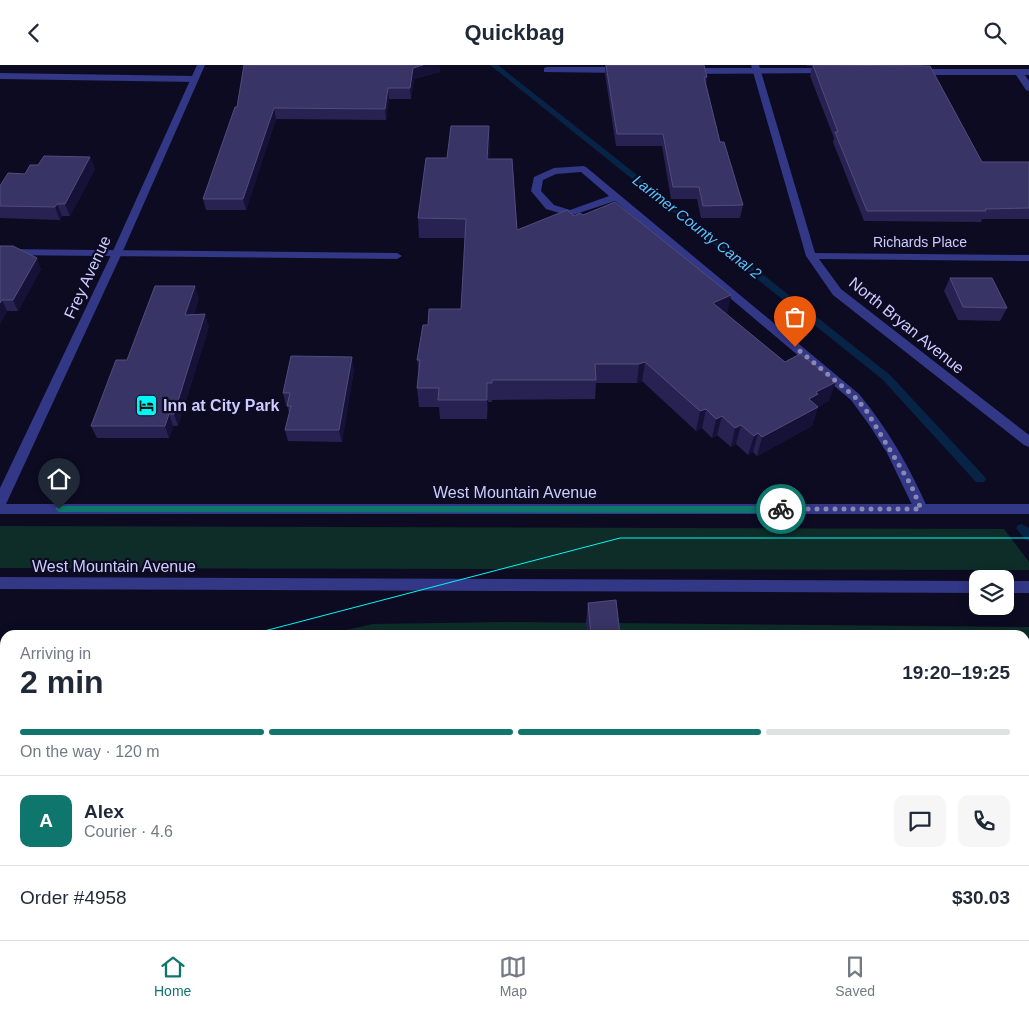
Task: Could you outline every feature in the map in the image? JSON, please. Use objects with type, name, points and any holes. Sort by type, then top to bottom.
[{"type":"street","name":"Frey Avenue","points":[[0,502],[117,253],[200,65]]},
{"type":"street","points":[[680,71],[756,68],[835,71]]},
{"type":"street","name":"North Bryan Avenue","points":[[756,68],[811,256],[837,292],[1029,442]]},
{"type":"street","points":[[547,70],[633,70]]},
{"type":"street","points":[[903,72],[1029,72]]},
{"type":"street","points":[[1018,72],[1029,88]]},
{"type":"street","points":[[0,76],[195,79]]},
{"type":"street","points":[[616,197],[570,213],[550,207],[536,191],[538,179],[554,171],[583,169],[855,397],[866,410],[906,476],[921,509]]},
{"type":"street","points":[[0,252],[398,256]]},
{"type":"street","name":"Richards Place","points":[[811,256],[1029,257]]},
{"type":"street","name":"West Mountain Avenue","points":[[0,509],[1029,509]]},
{"type":"street","name":"West Mountain Avenue","points":[[0,583],[969,587]]},
{"type":"street","points":[[1014,587],[1029,587]]},
{"type":"green space","points":[[0,526],[1004,529],[1029,562],[1029,570],[0,568]]},
{"type":"green space","points":[[506,622],[1029,627],[1029,630],[346,630],[373,624]]},
{"type":"building","points":[[244,65],[423,65],[413,68],[410,88],[388,88],[385,109],[274,108],[243,199],[203,199],[235,107],[237,107]]},
{"type":"building","points":[[606,65],[704,65],[707,77],[704,77],[720,142],[724,142],[743,205],[703,206],[699,187],[673,187],[663,134],[617,134]]},
{"type":"building","points":[[813,65],[930,66],[982,162],[1029,162],[1029,208],[985,209],[986,211],[867,211],[835,132],[838,132]]},
{"type":"building","points":[[451,126],[489,126],[487,159],[512,159],[517,230],[567,210],[574,216],[580,213],[583,215],[615,202],[731,295],[713,303],[785,362],[800,354],[836,382],[816,392],[818,394],[809,399],[818,407],[762,437],[758,433],[754,436],[741,425],[735,428],[722,416],[716,419],[706,409],[700,411],[645,362],[639,364],[595,364],[596,380],[492,380],[492,383],[487,383],[487,400],[438,400],[439,388],[417,388],[420,360],[417,360],[423,325],[428,325],[429,309],[461,309],[466,219],[418,218],[426,158],[447,158]]},
{"type":"building","points":[[44,156],[90,157],[65,204],[57,204],[55,207],[0,206],[0,186],[8,173],[25,174],[30,165],[38,165]]},
{"type":"building","points":[[0,246],[13,246],[37,258],[13,300],[2,300],[0,303]]},
{"type":"building","points":[[950,278],[992,278],[1007,308],[963,307]]},
{"type":"building","points":[[155,286],[195,286],[185,315],[205,314],[174,414],[169,414],[165,426],[91,426],[116,360],[127,360]]},
{"type":"building","points":[[291,356],[352,357],[339,430],[285,430],[291,406],[287,406],[290,393],[283,393]]},
{"type":"building","points":[[616,600],[619,630],[591,630],[588,603]]},
{"type":"waterway","name":"Larimer County Canal 2","points":[[494,65],[886,377],[980,479]]},
{"type":"waterway","name":"Larimer County Canal 2","points":[[1022,528],[1029,536]]},
{"type":"tram line","points":[[268,630],[620,538],[1029,538]]},
{"type":"way so far","points":[[781,509],[921,509],[911,485],[866,410],[855,397],[795,347]]},
{"type":"place","name":"Inn at City Park","points":[[147,405]]},
{"type":"route","points":[[59,509],[781,509]]}]
